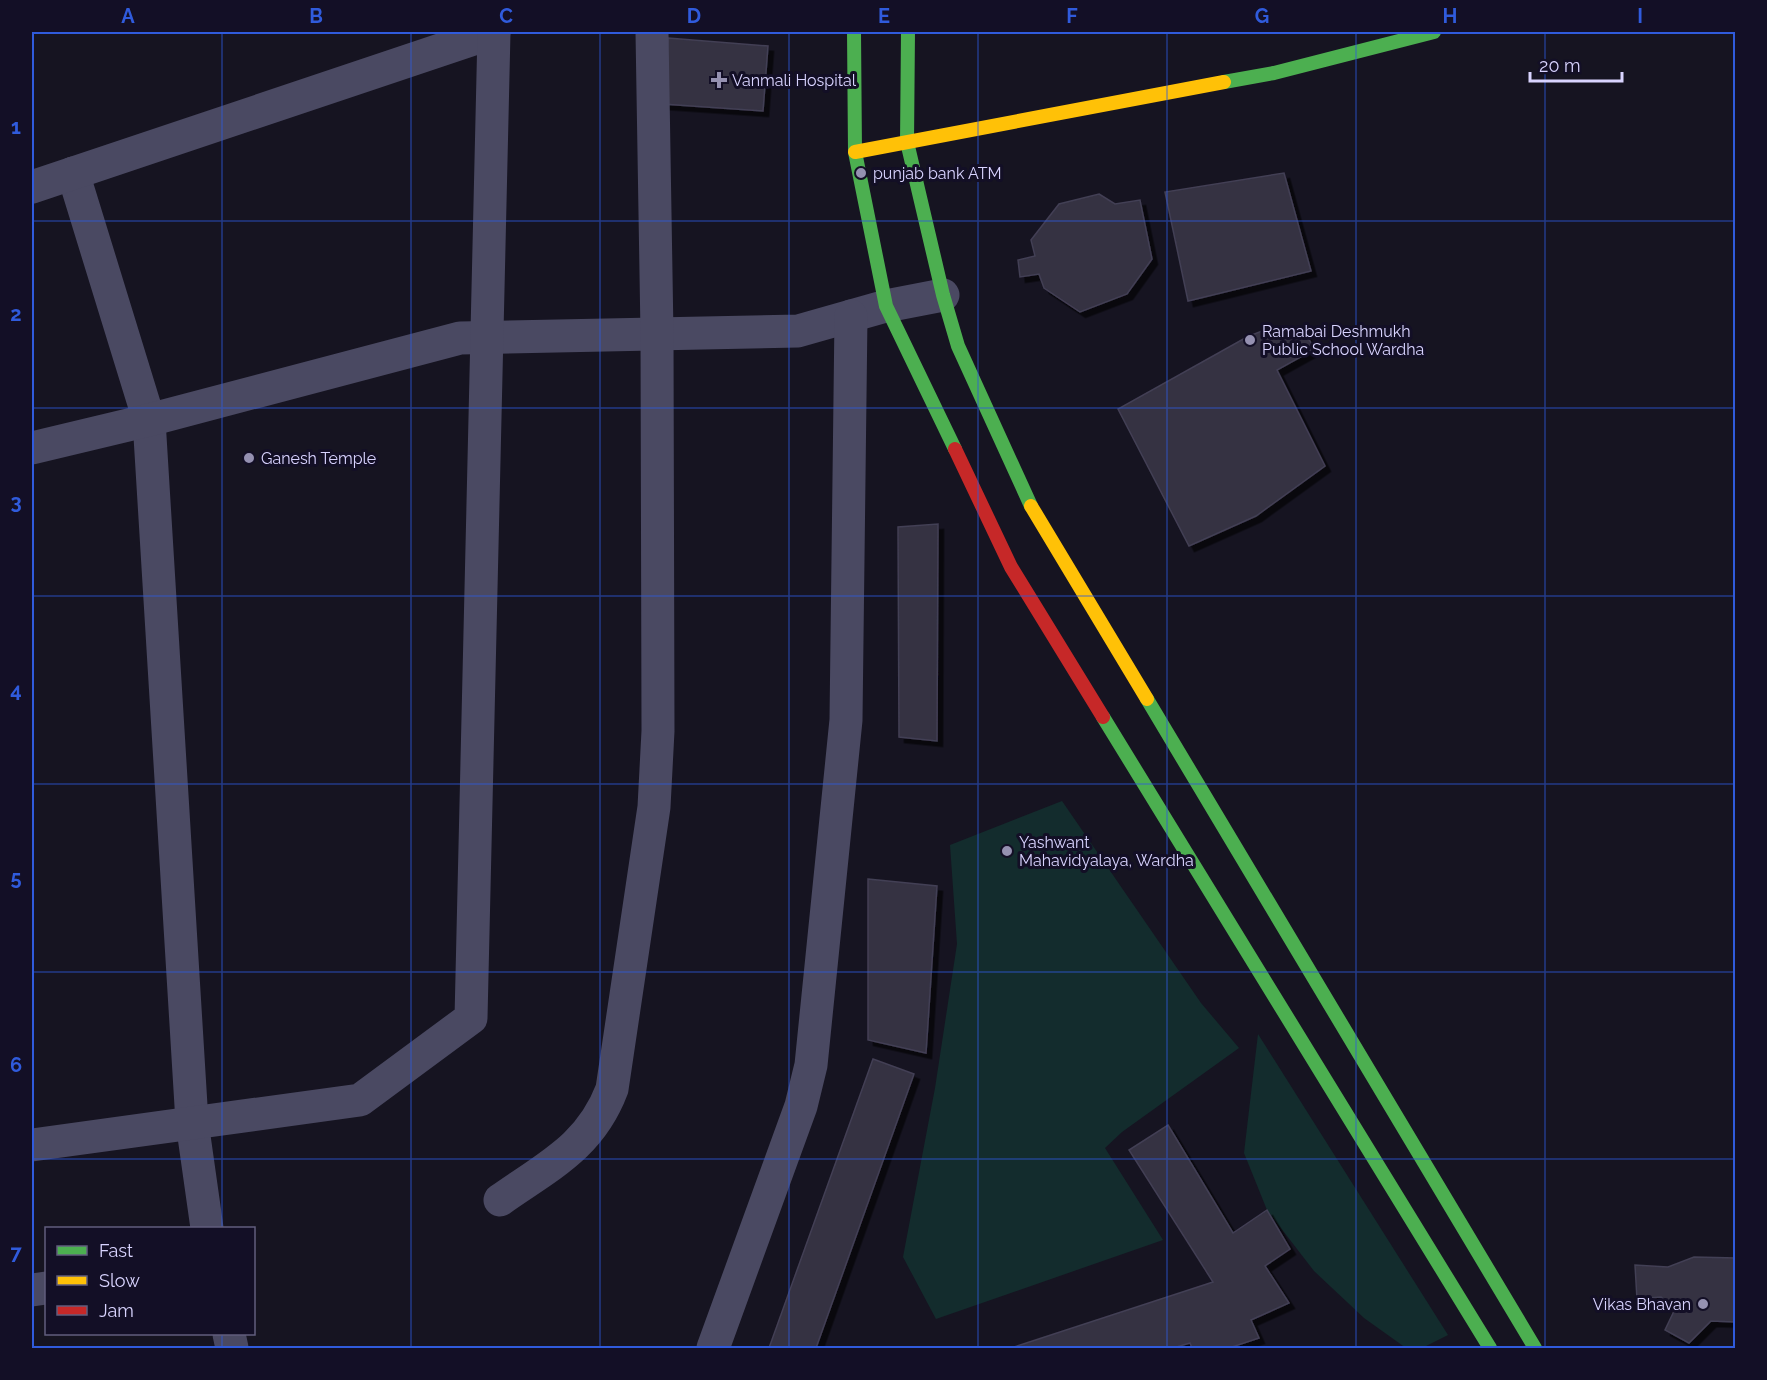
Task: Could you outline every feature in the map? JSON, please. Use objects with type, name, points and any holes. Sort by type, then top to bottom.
[{"type":"main road","points":[[854,32],[855,152],[886,306],[1011,567],[1490,1348]]},
{"type":"main road","points":[[908,32],[907,142],[943,295],[958,346],[1024,494],[1535,1348]]},
{"type":"main road","points":[[855,152],[1274,73],[1434,32]]},
{"type":"street","points":[[32,187],[494,32],[471,1018],[360,1100],[32,1145]]},
{"type":"street","points":[[500,1200],[580,1142],[603,1113],[612,1089],[654,807],[659,674],[652,32]]},
{"type":"street","points":[[73,173],[149,420],[192,1122],[207,1227]]},
{"type":"street","points":[[32,448],[149,420],[460,338],[798,331],[886,306],[943,295]]},
{"type":"street","points":[[713,1348],[801,1106],[811,1065],[846,720],[851,316]]},
{"type":"green space","points":[[1062,801],[1201,1003],[1239,1048],[1122,1132],[1105,1148],[1163,1240],[936,1319],[903,1257],[935,1088],[957,944],[950,845]]},
{"type":"green space","points":[[1258,1034],[1448,1335],[1422,1348],[1406,1348],[1364,1318],[1314,1271],[1267,1210],[1244,1153]]},
{"type":"building","points":[[668,38],[768,46],[763,111],[663,104]]},
{"type":"building","points":[[1284,173],[1311,271],[1188,301],[1165,192]]},
{"type":"building","points":[[1099,194],[1115,204],[1140,200],[1152,259],[1127,294],[1080,312],[1044,288],[1039,274],[1020,277],[1018,260],[1035,256],[1031,240],[1059,204]]},
{"type":"building","points":[[1272,327],[1282,340],[1304,332],[1315,349],[1277,370],[1325,466],[1256,516],[1189,546],[1118,409],[1247,337]]},
{"type":"building","points":[[938,524],[937,741],[899,737],[898,527]]},
{"type":"building","points":[[868,879],[937,886],[926,1053],[868,1040]]},
{"type":"building","points":[[873,1059],[914,1074],[816,1348],[769,1348]]},
{"type":"building","points":[[1168,1125],[1233,1233],[1267,1210],[1290,1249],[1265,1266],[1289,1303],[1251,1320],[1259,1338],[1229,1348],[1192,1348],[1190,1343],[1173,1348],[1011,1348],[1213,1282],[1129,1150]]},
{"type":"building","name":"Vikas Bhavan","points":[[1694,1257],[1736,1258],[1736,1322],[1711,1321],[1689,1343],[1665,1330],[1675,1309],[1661,1297],[1637,1299],[1635,1265],[1668,1267]]},
{"type":"traffic: fast","points":[[854,32],[855,152],[886,306],[955,449]]},
{"type":"traffic: fast","points":[[908,32],[907,142],[943,295],[958,346],[1031,506]]},
{"type":"traffic: fast","points":[[1224,82],[1274,73],[1434,32]]},
{"type":"traffic: fast","points":[[1147,699],[1535,1348]]},
{"type":"traffic: fast","points":[[1103,717],[1490,1348]]},
{"type":"traffic: slow","points":[[855,152],[1224,82]]},
{"type":"traffic: slow","points":[[1031,506],[1147,699]]},
{"type":"traffic: jam","points":[[955,449],[1011,567],[1103,717]]},
{"type":"place","name":"Vanmali Hospital","points":[[719,80]]},
{"type":"place","name":"punjab bank ATM","points":[[861,173]]},
{"type":"place","name":"Ramabai Deshmukh Public School Wardha","points":[[1250,340]]},
{"type":"place","name":"Ganesh Temple","points":[[249,458]]},
{"type":"place","name":"Yashwant Mahavidyalaya, Wardha","points":[[1007,851]]},
{"type":"place","name":"Vikas Bhavan","points":[[1703,1304]]}]
